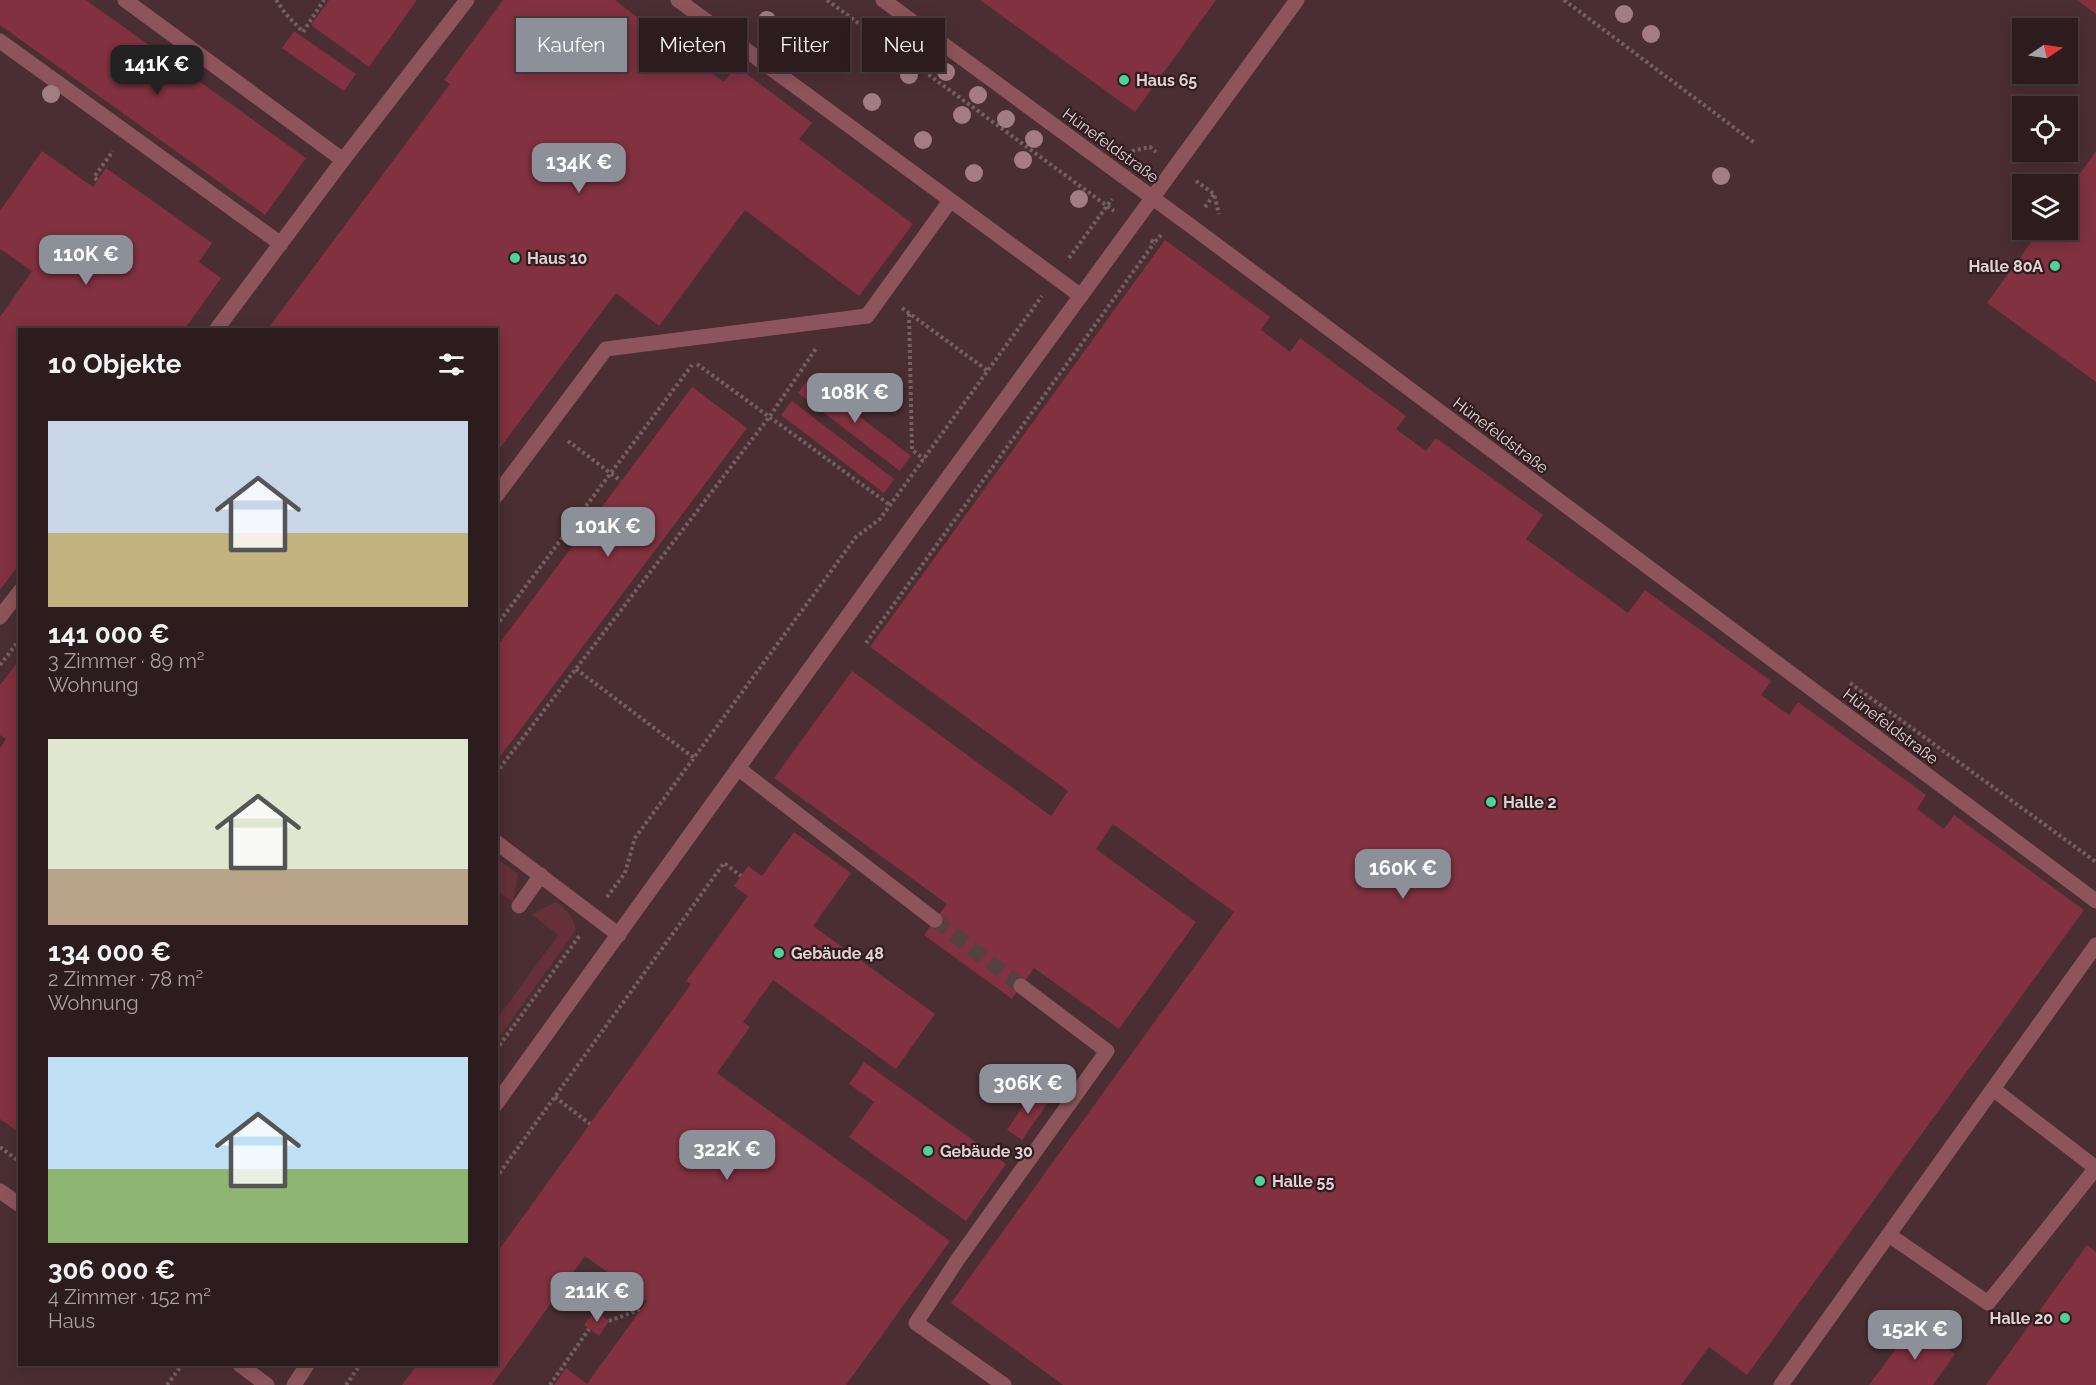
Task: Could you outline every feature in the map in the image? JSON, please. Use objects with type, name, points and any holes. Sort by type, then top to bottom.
[{"type":"lane","points":[[125,0],[343,160]]},
{"type":"lane","points":[[218,328],[343,160],[467,0]]},
{"type":"lane","points":[[678,0],[1081,296]]},
{"type":"lane","name":"Hünefeldstraße","points":[[883,0],[2096,901]]},
{"type":"lane","points":[[498,1101],[1297,0]]},
{"type":"lane","points":[[0,41],[281,244]]},
{"type":"lane","points":[[498,493],[606,349],[867,316],[950,201]]},
{"type":"lane","points":[[0,617],[18,594]]},
{"type":"lane","points":[[739,769],[935,920]]},
{"type":"lane","points":[[498,843],[619,935]]},
{"type":"lane","points":[[519,906],[541,875]]},
{"type":"lane","points":[[1781,1385],[2096,945]]},
{"type":"lane","points":[[1004,1385],[916,1323],[958,1259],[1107,1051],[1021,986]]},
{"type":"lane","points":[[1889,1235],[1988,1303],[2096,1168],[1993,1089]]},
{"type":"lane","points":[[0,1191],[18,1204]]},
{"type":"lane","points":[[241,1366],[267,1385]]},
{"type":"lane","points":[[294,1385],[306,1366]]},
{"type":"path","points":[[276,0],[285,14],[303,32],[324,0]]},
{"type":"path","points":[[498,1047],[625,873],[635,838],[856,537],[880,519],[1108,205],[827,0]]},
{"type":"path","points":[[1564,0],[1756,144]]},
{"type":"path","points":[[97,180],[94,177],[127,131]]},
{"type":"path","points":[[866,643],[1154,243]]},
{"type":"path","points":[[884,295],[1013,389]]},
{"type":"path","points":[[909,314],[912,450],[924,459]]},
{"type":"path","points":[[498,770],[770,416],[835,320]]},
{"type":"path","points":[[665,342],[890,505]]},
{"type":"path","points":[[498,623],[694,362]]},
{"type":"path","points":[[548,426],[621,481]]},
{"type":"path","points":[[0,665],[18,642]]},
{"type":"path","points":[[576,669],[694,758]]},
{"type":"path","points":[[498,1175],[724,863],[741,876]]},
{"type":"path","points":[[555,1097],[590,1125]]},
{"type":"path","points":[[0,1147],[18,1160]]},
{"type":"path","points":[[609,1322],[641,1309]]},
{"type":"path","points":[[550,1385],[589,1329]]},
{"type":"path","points":[[167,1385],[181,1366]]},
{"type":"path","points":[[346,1385],[359,1366]]},
{"type":"shaded area","points":[[0,0],[2096,0],[2096,1385],[0,1385]]},
{"type":"shaded area","points":[[498,859],[518,874],[513,902],[498,891]]},
{"type":"shaded area","points":[[556,902],[569,914],[576,930],[498,1039],[498,1018],[558,935],[531,914]]},
{"type":"building","points":[[0,0],[86,0],[306,158],[265,215],[0,25]]},
{"type":"building","points":[[329,0],[417,0],[369,67],[311,25]]},
{"type":"building","name":"Haus 10","points":[[503,0],[615,0],[639,18],[639,72],[711,72],[724,82],[732,72],[744,72],[812,123],[799,139],[913,224],[859,296],[745,210],[659,326],[616,293],[498,450],[498,328],[268,328],[450,84],[444,80]]},
{"type":"building","name":"Haus 65","points":[[980,0],[1216,0],[1135,112]]},
{"type":"building","points":[[2077,0],[2096,0],[2096,14]]},
{"type":"building","points":[[294,31],[356,74],[344,91],[282,48]]},
{"type":"building","points":[[42,151],[93,187],[106,168],[212,243],[199,262],[221,278],[185,328],[18,328],[18,566],[0,590],[0,317],[32,271],[0,249],[0,211]]},
{"type":"building","name":"Halle 80A","points":[[2096,151],[2096,382],[1987,303],[2033,240],[2078,240],[2078,176]]},
{"type":"building","name":"Halle 2","points":[[1165,240],[1270,317],[1261,330],[1290,352],[1300,338],[1406,416],[1396,429],[1426,451],[1436,438],[1543,515],[1526,539],[1628,613],[1645,590],[1771,681],[1761,695],[1789,715],[1798,702],[1926,795],[1917,809],[1944,829],[1954,815],[2084,910],[1747,1375],[1709,1347],[1681,1385],[1063,1385],[951,1303],[1234,912],[1113,824],[1096,849],[1196,922],[1119,1029],[1034,968],[1012,999],[924,935],[947,904],[774,778],[852,671],[1051,816],[1068,791],[870,647]]},
{"type":"building","points":[[809,378],[911,456],[900,471],[798,393]]},
{"type":"building","points":[[692,387],[747,428],[498,759],[498,645]]},
{"type":"building","points":[[792,401],[894,479],[884,493],[781,415]]},
{"type":"building","points":[[18,662],[18,1132],[0,1119],[0,748],[6,739],[0,735],[0,685]]},
{"type":"building","points":[[794,832],[851,873],[813,926],[935,1014],[896,1069],[773,980],[743,1022],[750,1027],[717,1073],[950,1241],[846,1385],[554,1385],[566,1368],[587,1384],[647,1301],[585,1256],[492,1385],[402,1385],[416,1366],[498,1366],[498,1251],[691,984],[686,981],[748,896],[734,886],[748,866],[762,876]]},
{"type":"building","name":"Gebäude 30","points":[[864,1062],[1006,1164],[966,1221],[849,1137],[874,1102],[849,1084]]},
{"type":"building","points":[[1033,1091],[1049,1101],[1022,1140],[1007,1130]]},
{"type":"building","name":"Halle 20","points":[[2087,1245],[2096,1252],[2096,1385],[1986,1385]]},
{"type":"building","points":[[595,1311],[609,1321],[599,1336],[584,1325]]},
{"type":"building","name":"Halle 20","points":[[1914,1324],[1955,1354],[1933,1385],[1869,1385]]},
{"type":"tunnel","points":[[935,920],[1021,986]]},
{"type":"place","name":"Haus 65","points":[[1124,80]]},
{"type":"place","name":"Haus 10","points":[[515,258]]},
{"type":"place","name":"Halle 80A","points":[[2055,266]]},
{"type":"place","name":"Halle 2","points":[[1491,802]]},
{"type":"place","name":"Gebäude 48","points":[[779,953]]},
{"type":"place","name":"Gebäude 30","points":[[928,1151]]},
{"type":"place","name":"Halle 55","points":[[1260,1181]]},
{"type":"place","name":"Halle 20","points":[[2065,1318]]}]
